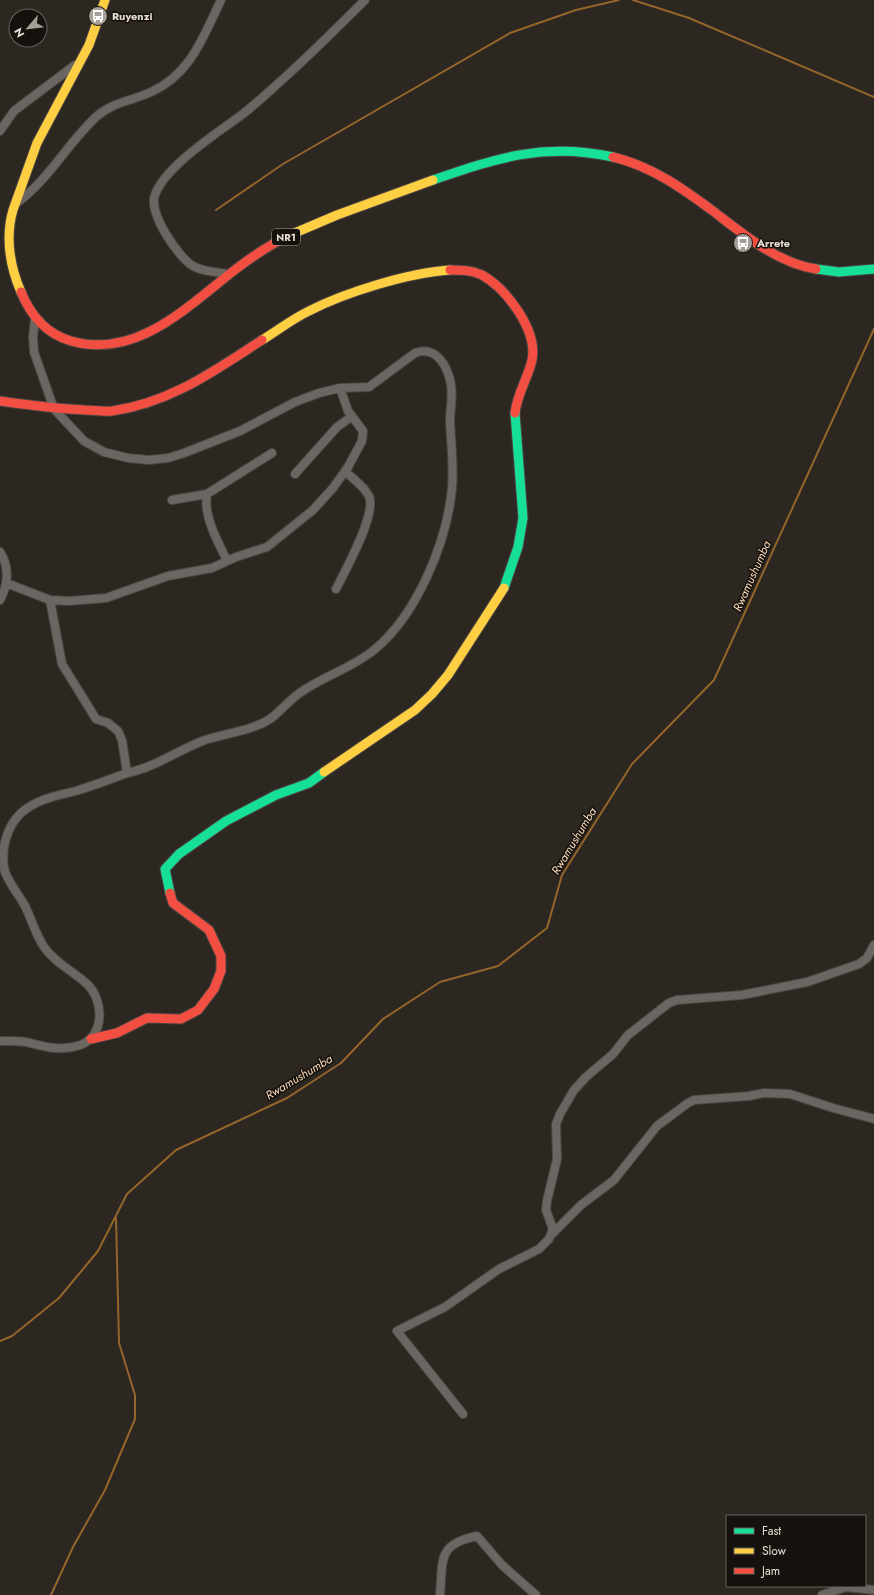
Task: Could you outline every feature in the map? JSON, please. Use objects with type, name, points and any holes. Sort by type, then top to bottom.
[{"type":"main road","name":"NR1","points":[[106,0],[97,26],[82,60],[32,152],[11,219],[11,266],[27,306],[36,318],[53,335],[90,345],[105,345],[130,340],[149,333],[166,323],[229,274],[270,246],[324,220],[487,162],[514,155],[552,151],[581,152],[632,162],[661,176],[696,199],[752,242],[779,258],[800,266],[825,271],[850,273],[874,269]]},
{"type":"main road","points":[[0,401],[54,409],[111,411],[140,405],[169,396],[215,372],[273,332],[308,311],[346,294],[426,273],[448,270],[468,270],[482,275],[498,286],[516,307],[527,324],[533,342],[532,360],[516,404],[515,414],[520,464],[522,518],[519,540],[504,586],[484,620],[448,675],[432,694],[415,710],[350,753],[309,783],[254,805],[226,821],[179,854],[165,869],[168,888],[173,903],[209,930],[221,956],[221,971],[214,989],[198,1010],[182,1019],[147,1018],[117,1033],[91,1039]]},
{"type":"street","points":[[15,204],[31,192],[86,126],[98,116],[120,102],[150,93],[175,78],[186,66],[202,40],[221,0]]},
{"type":"street","points":[[229,274],[194,266],[182,256],[170,240],[159,219],[154,200],[155,193],[170,173],[183,160],[272,89],[365,0]]},
{"type":"street","points":[[0,131],[14,111],[34,94],[82,60]]},
{"type":"street","points":[[0,1042],[29,1042],[54,1049],[80,1045],[91,1039],[97,1032],[99,1026],[99,1014],[95,996],[88,985],[61,964],[41,941],[23,901],[5,871],[3,848],[5,837],[12,824],[21,813],[37,802],[48,797],[81,789],[151,766],[204,741],[246,730],[271,718],[293,697],[308,687],[323,678],[354,664],[374,650],[406,617],[415,602],[434,560],[449,514],[452,486],[450,417],[451,386],[449,373],[436,355],[424,351],[415,353],[398,364],[369,387],[340,388],[319,393],[295,402],[240,431],[184,454],[156,459],[128,458],[104,452],[84,441],[54,409],[34,352],[32,338],[36,318]]},
{"type":"street","points":[[6,583],[50,600],[69,602],[106,598],[168,576],[212,568],[267,547],[313,510],[333,488],[345,471],[364,435],[344,402],[340,388]]},
{"type":"street","points":[[295,474],[337,426],[352,417]]},
{"type":"street","points":[[172,500],[207,494],[272,453]]},
{"type":"street","points":[[336,588],[365,527],[371,503],[362,487],[345,471]]},
{"type":"street","points":[[207,494],[205,503],[208,517],[227,561]]},
{"type":"street","points":[[0,552],[7,569],[6,583],[0,600]]},
{"type":"street","points":[[50,600],[62,664],[96,719],[108,723],[118,731],[122,740],[128,773]]},
{"type":"street","points":[[552,1234],[553,1228],[546,1210],[557,1159],[556,1124],[574,1090],[613,1054],[628,1035],[669,1003],[684,1000],[742,996],[807,982],[859,964],[867,958],[874,945]]},
{"type":"street","points":[[463,1414],[397,1331],[445,1307],[499,1269],[539,1249],[582,1205],[614,1180],[657,1126],[688,1103],[694,1100],[769,1093],[790,1094],[874,1119]]},
{"type":"street","points":[[440,1595],[442,1560],[449,1546],[464,1538],[478,1536],[502,1565],[536,1595]]},
{"type":"street","points":[[822,1595],[846,1587],[874,1590]]},
{"type":"waterway","points":[[216,210],[283,164],[510,33],[576,10],[619,0]]},
{"type":"waterway","points":[[633,0],[689,18],[874,97]]},
{"type":"waterway","name":"Rwamushumba","points":[[0,1341],[12,1336],[59,1298],[98,1251],[127,1194],[176,1150],[287,1098],[341,1063],[383,1019],[440,982],[498,966],[547,928],[562,875],[632,764],[714,680],[874,329]]},
{"type":"waterway","points":[[51,1595],[73,1547],[105,1490],[135,1419],[135,1395],[119,1343],[116,1218]]},
{"type":"traffic: fast","points":[[433,180],[500,159],[543,152],[565,151],[613,157]]},
{"type":"traffic: fast","points":[[816,269],[839,272],[874,269]]},
{"type":"traffic: fast","points":[[504,588],[518,547],[523,518],[515,413]]},
{"type":"traffic: fast","points":[[170,893],[165,869],[179,854],[226,821],[276,795],[309,783],[324,772]]},
{"type":"traffic: slow","points":[[21,292],[14,272],[10,252],[9,231],[13,210],[37,143],[89,45],[105,0]]},
{"type":"traffic: slow","points":[[290,235],[337,215],[433,180]]},
{"type":"traffic: slow","points":[[262,340],[303,314],[359,290],[415,275],[450,270]]},
{"type":"traffic: slow","points":[[324,772],[415,710],[432,694],[448,675],[504,588]]},
{"type":"traffic: jam","points":[[613,157],[640,166],[678,186],[748,238],[774,254],[788,261],[816,269]]},
{"type":"traffic: jam","points":[[21,292],[25,301],[40,323],[54,334],[71,341],[95,345],[118,343],[140,336],[161,326],[181,313],[249,259],[290,235]]},
{"type":"traffic: jam","points":[[450,270],[474,272],[492,281],[510,300],[519,312],[525,324],[533,349],[532,360],[518,399],[515,413]]},
{"type":"traffic: jam","points":[[0,401],[53,408],[102,411],[112,411],[133,407],[153,401],[191,384],[262,340]]},
{"type":"traffic: jam","points":[[91,1039],[117,1033],[147,1018],[181,1019],[198,1010],[214,989],[221,971],[221,956],[209,930],[173,903],[170,893]]},
{"type":"place","name":"Ruyenzi","points":[[98,16]]},
{"type":"place","name":"Arrete","points":[[743,243]]}]
